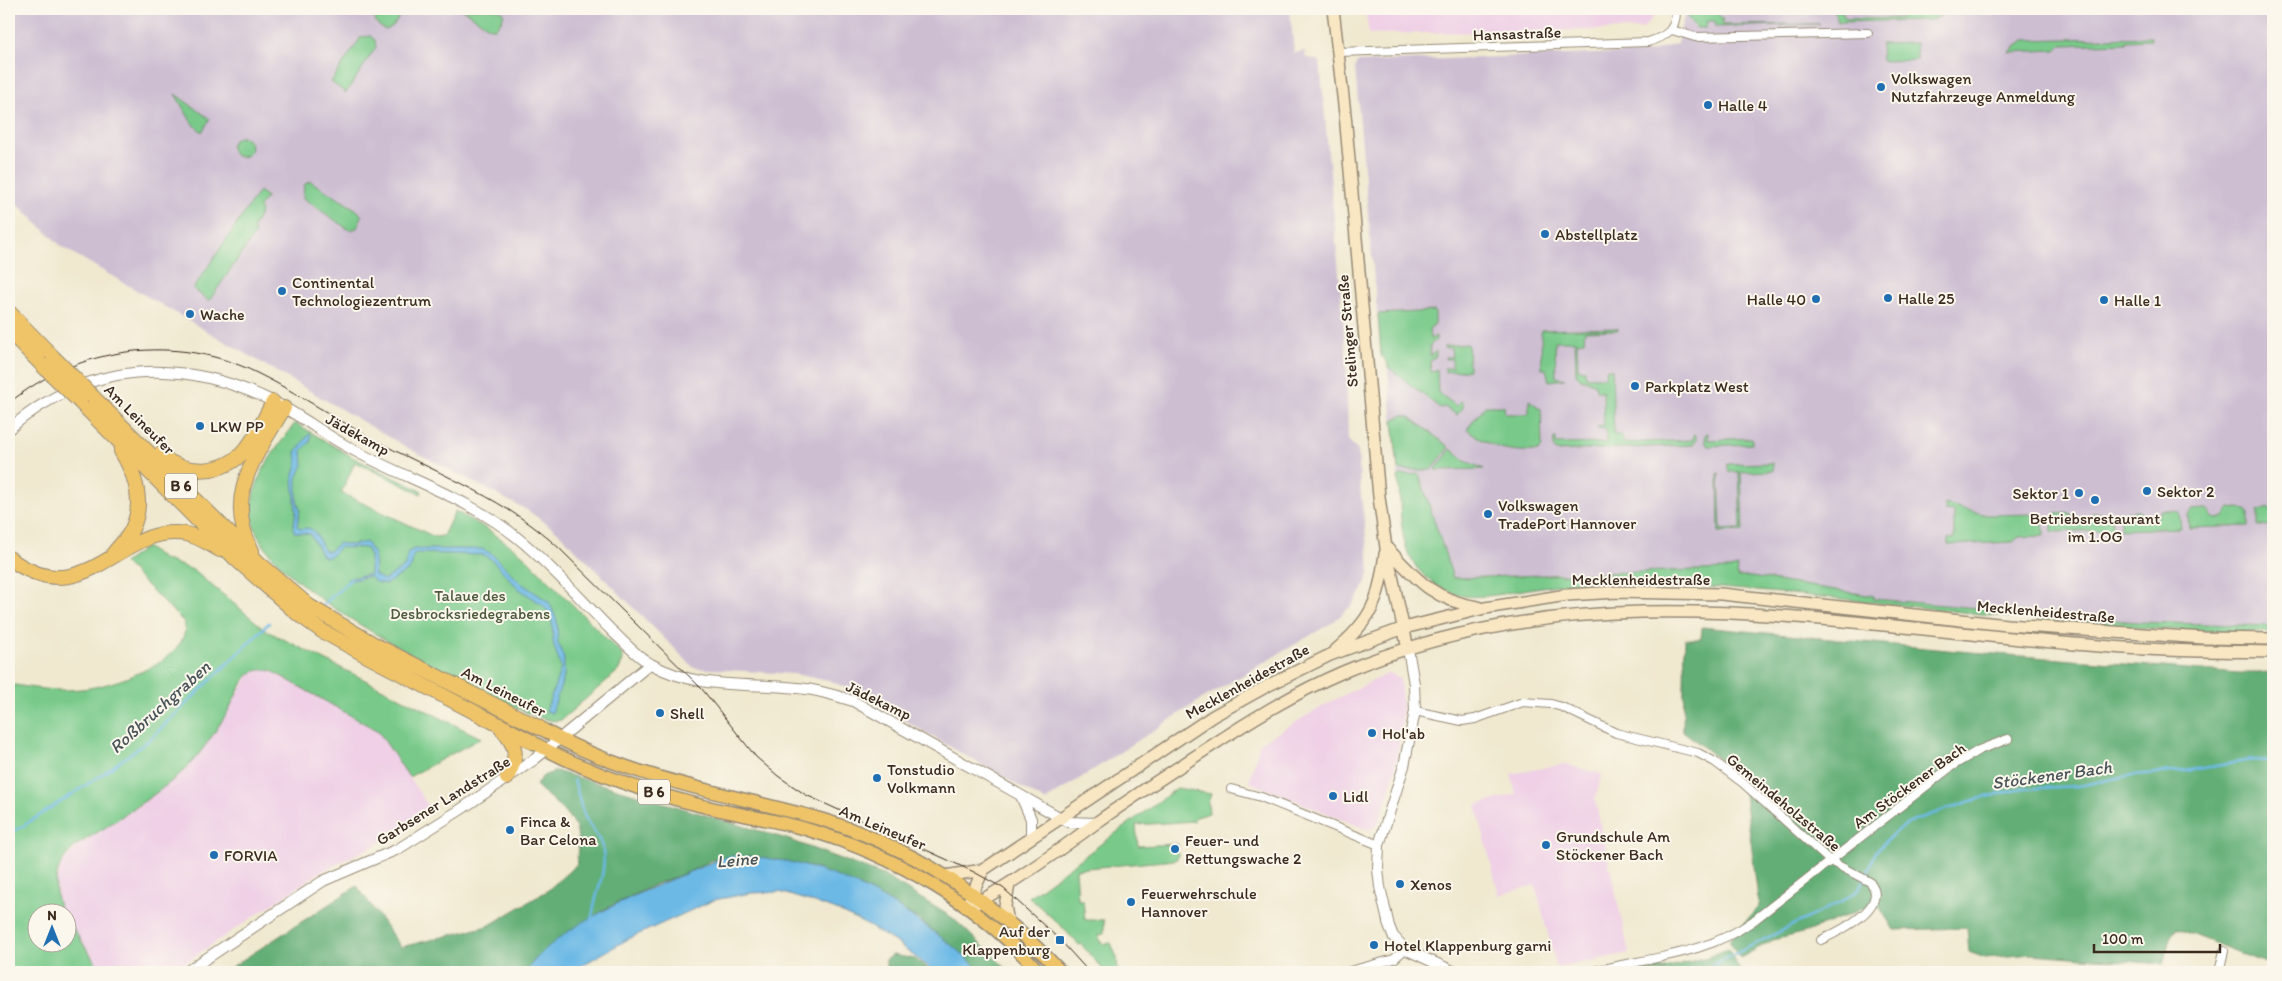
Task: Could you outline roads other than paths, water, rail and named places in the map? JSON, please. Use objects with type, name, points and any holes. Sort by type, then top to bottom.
[{"type":"highway","name":"Am Leineufer","points":[[9,312],[258,562],[309,606],[328,620],[540,728]]},
{"type":"highway","name":"Am Leineufer","points":[[9,331],[236,560],[274,595],[322,631],[532,742]]},
{"type":"highway","points":[[105,409],[173,464],[190,470],[209,470],[235,460],[247,449],[278,405]]},
{"type":"highway","points":[[258,562],[243,534],[239,500],[247,474],[278,405]]},
{"type":"highway","points":[[109,431],[130,466],[136,484],[137,510],[131,531],[110,558]]},
{"type":"highway","points":[[9,558],[28,570],[44,576],[60,577],[88,571],[142,541],[167,534],[187,534],[200,538],[236,560]]},
{"type":"highway","points":[[499,724],[514,744],[516,750],[514,762],[507,778]]},
{"type":"main road","name":"Stelinger Straße","points":[[1333,9],[1379,497],[1386,548],[1408,649]]},
{"type":"main road","points":[[1386,548],[1425,588],[1458,604],[1485,608]]},
{"type":"main road","points":[[1330,655],[1358,631],[1370,613],[1380,587],[1386,548]]},
{"type":"main road","name":"Mecklenheidestraße","points":[[983,870],[1213,716],[1269,684],[1330,655],[1404,628],[1485,608],[1567,595],[1617,592],[1702,594],[1770,598],[2052,629],[2204,638],[2273,639]]},
{"type":"main road","name":"Mecklenheidestraße","points":[[967,909],[977,897],[1009,885],[1168,774],[1279,703],[1342,673],[1408,649],[1480,629],[1571,615],[1707,611],[1780,616],[2090,646],[2273,652]]},
{"type":"main road","name":"Am Leineufer","points":[[540,728],[578,749],[640,772],[696,789],[813,818],[851,830],[891,846],[977,897],[1008,922],[1061,972]]},
{"type":"main road","name":"Am Leineufer","points":[[532,742],[570,761],[638,787],[693,804],[808,830],[845,843],[912,873],[967,909],[998,934],[1039,972]]},
{"type":"main road","points":[[944,876],[983,870],[977,897]]},
{"type":"main road","points":[[1008,922],[1005,906],[1009,885]]},
{"type":"street","points":[[1676,9],[1672,30],[1695,37],[1868,34]]},
{"type":"street","name":"Hansastraße","points":[[1338,52],[1648,42],[1662,38],[1672,30]]},
{"type":"street","name":"Jädekamp","points":[[9,429],[50,400],[76,386],[97,379],[135,372],[155,371],[195,374],[226,382],[278,405],[357,453],[475,509],[503,526],[532,550],[617,635],[650,664],[669,673],[701,682],[806,689],[828,693],[852,701],[1061,818],[1075,824],[1096,824]]},
{"type":"street","points":[[1408,649],[1414,684],[1415,711],[1404,766],[1379,845],[1378,869],[1383,904],[1393,936],[1405,949],[1455,972]]},
{"type":"street","points":[[559,740],[650,664]]},
{"type":"street","name":"Gemeindeholzstraße","points":[[1415,711],[1462,720],[1475,719],[1523,702],[1551,704],[1616,733],[1698,753],[1721,766],[1742,782],[1830,861],[1870,882],[1873,886],[1874,899],[1871,907],[1847,927],[1821,940]]},
{"type":"street","name":"Am Stöckener Bach","points":[[1591,972],[1699,947],[1725,938],[1747,925],[1952,766],[1979,750],[2008,739]]},
{"type":"street","name":"Garbsener Landstraße","points":[[186,972],[323,881],[398,849],[507,778],[559,740]]},
{"type":"street","points":[[1231,789],[1261,797],[1379,845]]},
{"type":"street","points":[[1021,796],[1031,818],[1031,838]]},
{"type":"street","points":[[1346,972],[1394,959],[1405,949]]},
{"type":"street","points":[[2220,972],[2224,950]]},
{"type":"water","points":[[309,434],[311,435],[310,442],[302,450],[303,465],[297,478],[297,500],[300,510],[297,526],[301,529],[306,528],[313,531],[325,551],[329,551],[339,543],[352,545],[366,542],[374,554],[375,575],[384,580],[405,566],[408,552],[414,549],[482,549],[492,554],[521,583],[549,602],[557,620],[558,643],[564,658],[564,676],[552,713],[546,711],[561,668],[553,643],[552,622],[545,607],[518,588],[491,559],[483,555],[416,553],[413,556],[412,565],[409,570],[386,584],[375,582],[370,576],[349,581],[347,579],[370,574],[370,556],[367,549],[340,547],[331,556],[326,558],[322,556],[310,534],[294,532],[296,512],[293,478],[297,464],[296,452]]},
{"type":"water","name":"Leine","points":[[730,856],[766,858],[801,865],[835,876],[867,890],[898,907],[928,927],[983,972],[935,972],[897,943],[869,926],[834,909],[780,892],[751,893],[714,900],[630,938],[570,972],[526,972],[538,956],[555,941],[599,913],[646,890]]},
{"type":"waterway","name":"Roßbruchgraben","points":[[323,605],[351,579]]},
{"type":"waterway","name":"Roßbruchgraben","points":[[9,833],[100,776],[149,740],[269,623]]},
{"type":"waterway","name":"Stöckener Bach","points":[[1866,877],[1876,851],[1895,832],[1912,821],[1977,799],[2022,789],[2078,786],[2132,775],[2185,771],[2252,760],[2273,761]]},
{"type":"waterway","points":[[574,780],[583,813],[600,842],[603,851],[602,877],[592,920]]},
{"type":"waterway","name":"Stöckener Bach","points":[[1698,972],[1842,901],[1858,890],[1864,880]]},
{"type":"tram line","points":[[9,403],[36,384],[66,369],[97,358],[129,352],[162,350],[194,353],[226,360],[273,381],[382,444],[498,503],[540,532],[560,549],[702,689],[756,757],[778,776],[806,795],[974,872],[1003,888],[1060,940],[1089,972]]},
{"type":"place","name":"Volkswagen Nutzfahrzeuge Anmeldung","points":[[1881,87]]},
{"type":"place","name":"Halle 4","points":[[1708,105]]},
{"type":"place","name":"Abstellplatz","points":[[1545,234]]},
{"type":"place","name":"Continental Technologiezentrum","points":[[282,291]]},
{"type":"place","name":"Halle 25","points":[[1888,298]]},
{"type":"place","name":"Halle 40","points":[[1816,299]]},
{"type":"place","name":"Halle 1","points":[[2104,300]]},
{"type":"place","name":"Wache","points":[[190,314]]},
{"type":"place","name":"Parkplatz West","points":[[1635,386]]},
{"type":"place","name":"LKW PP","points":[[200,426]]},
{"type":"place","name":"Sektor 2","points":[[2147,491]]},
{"type":"place","name":"Sektor 1","points":[[2079,493]]},
{"type":"place","name":"Betriebsrestaurant im 1.OG","points":[[2095,500]]},
{"type":"place","name":"Volkswagen TradePort Hannover","points":[[1488,514]]},
{"type":"place","name":"Shell","points":[[660,713]]},
{"type":"place","name":"Hol'ab","points":[[1372,733]]},
{"type":"place","name":"Tonstudio Volkmann","points":[[877,778]]},
{"type":"place","name":"Lidl","points":[[1333,796]]},
{"type":"place","name":"Finca & Bar Celona","points":[[510,830]]},
{"type":"place","name":"Grundschule Am Stöckener Bach","points":[[1546,845]]},
{"type":"place","name":"Feuer- und Rettungswache 2","points":[[1175,849]]},
{"type":"place","name":"FORVIA","points":[[214,855]]},
{"type":"place","name":"Xenos","points":[[1400,884]]},
{"type":"place","name":"Feuerwehrschule Hannover","points":[[1131,902]]},
{"type":"place","name":"Auf der Klappenburg","points":[[1060,940]]},
{"type":"place","name":"Hotel Klappenburg garni","points":[[1374,945]]},
{"type":"park label","name":"Talaue des Desbrocksriedegrabens","points":[[470,604]]}]
